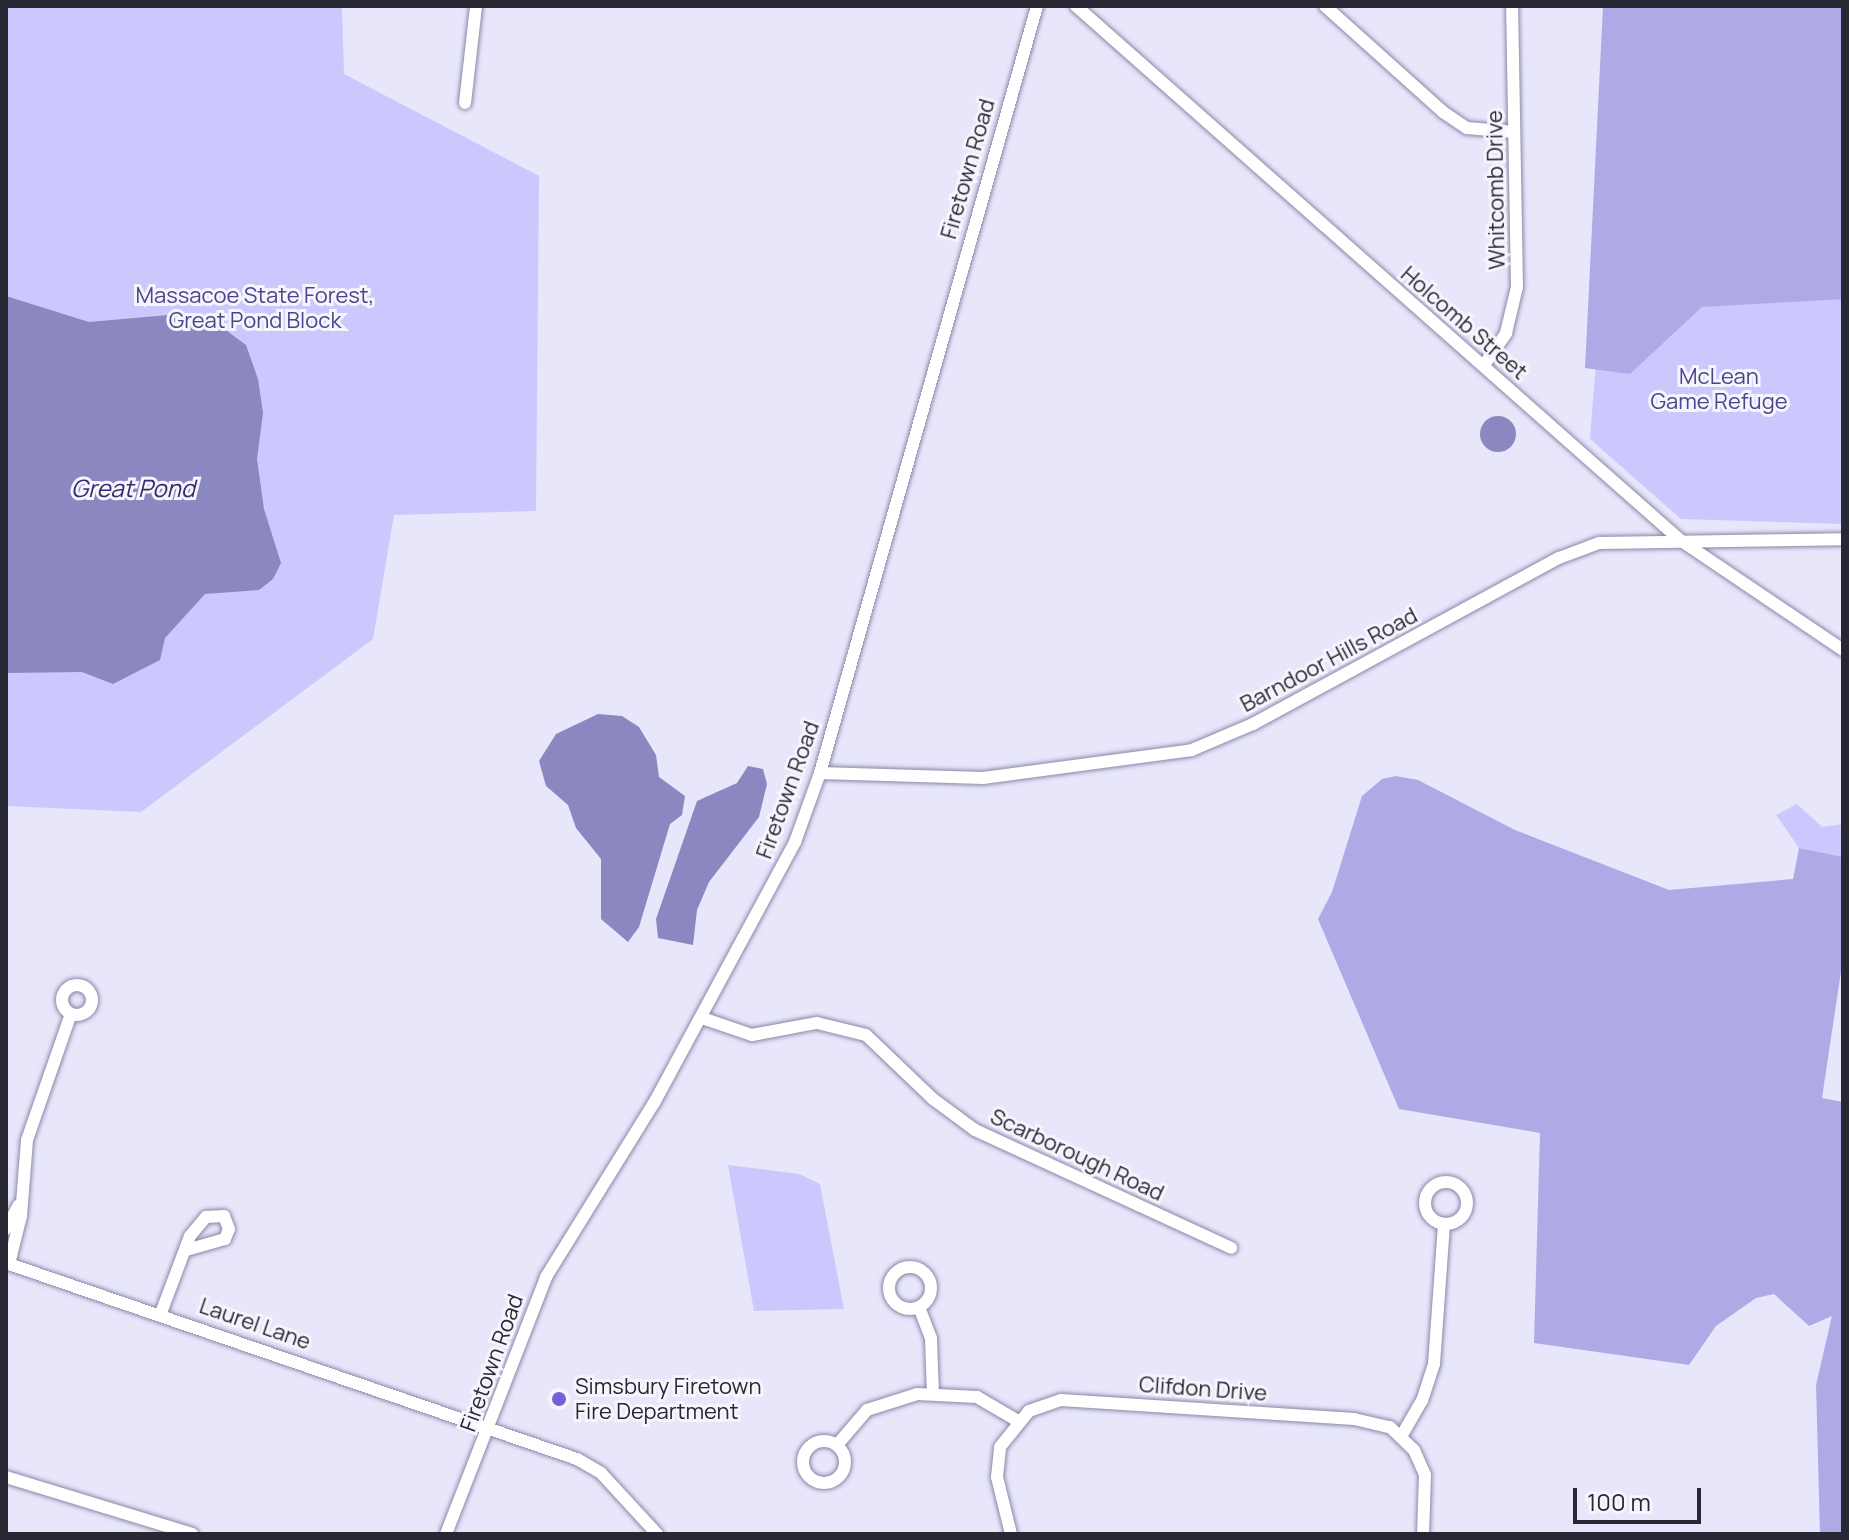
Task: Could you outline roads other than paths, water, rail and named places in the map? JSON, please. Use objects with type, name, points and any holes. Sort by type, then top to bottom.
[{"type":"street","points":[[465,103],[476,6]]},
{"type":"street","name":"Firetown Road","points":[[446,1534],[546,1277],[702,1018],[780,874],[820,773],[1037,6]]},
{"type":"street","name":"Holcomb Street","points":[[1076,6],[1680,540],[1843,650]]},
{"type":"street","points":[[1325,6],[1443,112],[1467,128],[1514,132]]},
{"type":"street","name":"Whitcomb Drive","points":[[1484,365],[1506,333],[1517,287],[1512,6]]},
{"type":"street","name":"Barndoor Hills Road","points":[[820,773],[983,778],[1192,750],[1253,724],[1559,558],[1599,543],[1843,539]]},
{"type":"street","points":[[8,1263],[27,1140],[71,1014]]},
{"type":"street","name":"Scarborough Road","points":[[702,1018],[752,1035],[817,1023],[866,1035],[933,1099],[975,1130],[1231,1248]]},
{"type":"street","points":[[6,1229],[19,1205]]},
{"type":"street","points":[[1423,1534],[1425,1475],[1402,1435],[1434,1364],[1444,1224]]},
{"type":"street","points":[[161,1313],[186,1250]]},
{"type":"street","name":"Laurel Lane","points":[[8,1263],[490,1426],[594,1466],[657,1534]]},
{"type":"street","points":[[919,1307],[931,1338],[933,1394]]},
{"type":"street","points":[[837,1445],[867,1410],[902,1395],[977,1397],[1018,1421],[998,1459],[1011,1534]]},
{"type":"street","name":"Clifdon Drive","points":[[1018,1421],[1044,1404],[1074,1401],[1354,1419],[1402,1435]]},
{"type":"street","points":[[6,1477],[192,1534]]},
{"type":"water","name":"Great Pond","points":[[6,296],[89,322],[180,314],[227,331],[246,345],[258,379],[263,413],[257,459],[264,509],[281,563],[273,579],[259,590],[205,594],[165,638],[160,660],[113,684],[82,672],[6,673]]},
{"type":"water","points":[[1498,416],[1511,421],[1516,434],[1511,447],[1498,452],[1485,447],[1480,434],[1485,421]]},
{"type":"water","points":[[598,714],[622,716],[639,727],[656,755],[659,777],[685,796],[682,815],[670,824],[639,927],[628,942],[601,919],[601,859],[576,828],[568,805],[546,786],[539,761],[556,734]]},
{"type":"water","points":[[748,766],[763,769],[767,784],[759,817],[709,882],[697,910],[693,945],[658,938],[656,919],[697,801],[737,783]]},
{"type":"place","name":"Simsbury Firetown Fire Department","points":[[559,1399]]},
{"type":"park label","name":"Massacoe State Forest, Great Pond Block","points":[[255,308]]},
{"type":"park label","name":"McLean Game Refuge","points":[[1719,388]]}]
